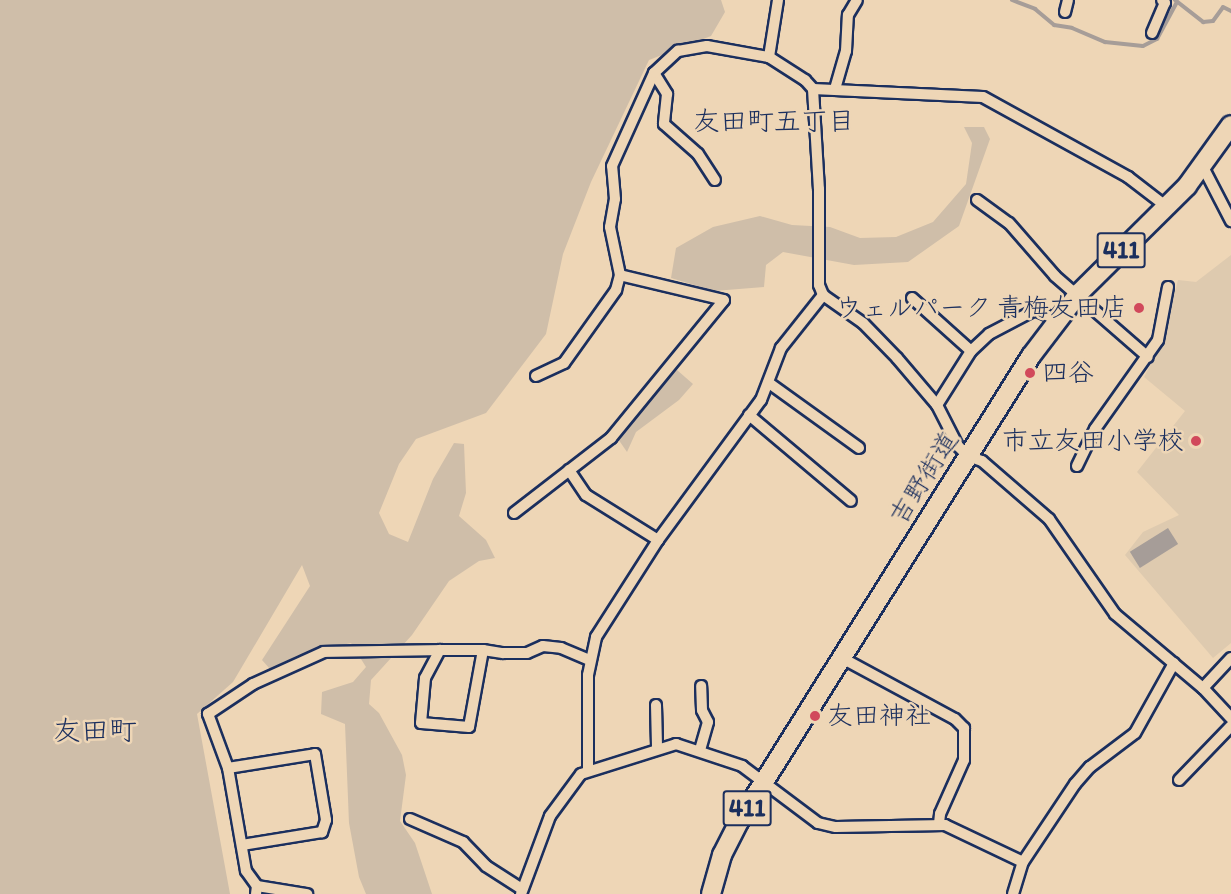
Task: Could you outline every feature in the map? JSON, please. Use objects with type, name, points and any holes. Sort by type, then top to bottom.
[{"type":"highway","name":"吉野街道","points":[[711,894],[722,855],[763,783],[968,456],[1057,320],[1078,293],[1167,207],[1203,167],[1231,125]]},
{"type":"street","points":[[769,57],[778,0]]},
{"type":"street","points":[[835,89],[846,51],[848,15],[857,0]]},
{"type":"street","points":[[1065,12],[1068,0]]},
{"type":"street","points":[[1152,33],[1165,3],[1162,0]]},
{"type":"street","points":[[536,376],[564,363],[616,290],[620,275],[610,227],[615,199],[612,166],[654,73],[678,51],[707,46],[769,57],[805,80],[813,90],[819,189],[819,285],[823,295],[863,322],[937,405],[958,446],[968,456],[982,461],[1049,519],[1110,609],[1203,688],[1231,718]]},
{"type":"street","points":[[654,73],[667,94],[664,124],[698,154],[715,180]]},
{"type":"street","points":[[813,90],[835,89],[983,97],[1128,177],[1167,207]]},
{"type":"street","points":[[1203,167],[1231,221]]},
{"type":"street","points":[[977,201],[1009,223],[1054,276],[1078,293],[1148,357]]},
{"type":"street","points":[[514,513],[610,438],[724,300],[620,275]]},
{"type":"street","points":[[1077,466],[1095,429],[1158,340],[1168,287]]},
{"type":"street","points":[[588,769],[589,660],[599,630],[658,540],[749,415],[769,383],[781,348],[823,295]]},
{"type":"street","points":[[912,298],[971,351]]},
{"type":"street","points":[[937,405],[971,351],[989,334],[1035,310],[1057,320]]},
{"type":"street","points":[[769,383],[859,448]]},
{"type":"street","points":[[749,415],[851,501]]},
{"type":"street","points":[[569,470],[586,495],[658,540]]},
{"type":"street","points":[[307,894],[256,890],[246,871],[228,768],[208,714],[254,684],[324,652],[483,650],[527,652],[543,646],[561,648],[589,660]]},
{"type":"street","points":[[440,650],[425,678],[422,723],[469,727],[483,650]]},
{"type":"street","points":[[842,658],[955,719],[964,728],[964,760],[940,814],[939,824]]},
{"type":"street","points":[[1203,688],[1231,658]]},
{"type":"street","points":[[1013,894],[1023,862],[1083,775],[1135,733],[1174,663]]},
{"type":"street","points":[[700,750],[708,722],[702,710],[701,686]]},
{"type":"street","points":[[656,705],[657,747]]},
{"type":"street","points":[[1179,780],[1231,726]]},
{"type":"street","points":[[410,819],[463,842],[486,866],[522,891],[550,816],[574,781],[588,769],[657,747],[676,744],[700,750],[742,766],[808,818],[829,826],[939,824],[1023,862]]},
{"type":"street","points":[[228,768],[315,754],[326,820],[322,832],[242,844]]},
{"type":"shaded area","points":[[0,0],[721,0],[725,12],[711,36],[649,60],[591,182],[563,254],[546,334],[486,413],[416,439],[399,464],[379,513],[389,534],[408,542],[433,479],[454,443],[464,444],[466,493],[459,516],[486,540],[495,558],[479,561],[449,581],[412,635],[371,680],[369,704],[379,713],[402,755],[406,775],[400,821],[415,843],[432,894],[366,894],[359,877],[349,823],[345,724],[321,714],[322,692],[353,682],[366,667],[351,643],[298,655],[270,669],[262,660],[310,586],[302,565],[233,682],[197,714],[230,894],[0,894]]},
{"type":"shaded area","points":[[964,127],[984,127],[990,139],[959,226],[908,262],[854,265],[783,252],[766,265],[764,287],[714,291],[671,278],[676,248],[713,227],[760,216],[792,225],[830,227],[860,238],[896,237],[933,222],[966,184],[972,143]]},
{"type":"shaded area","name":"市立友田小学校","points":[[1231,255],[1231,643],[1213,658],[1125,555],[1143,532],[1179,515],[1137,472],[1185,411],[1144,377],[1161,345],[1178,280],[1196,282]]},
{"type":"shaded area","points":[[677,370],[693,384],[679,400],[636,432],[627,452],[616,436]]},
{"type":"shaded area","points":[[1168,528],[1178,544],[1140,568],[1130,552]]},
{"type":"waterway","points":[[1012,0],[1035,9],[1054,25],[1072,28],[1105,42],[1143,46],[1157,39],[1177,2]]},
{"type":"waterway","points":[[1175,0],[1203,22],[1213,21],[1223,7],[1231,11]]},
{"type":"place","name":"ウェルパーク 青梅友田店","points":[[1139,308]]},
{"type":"place","name":"四谷","points":[[1030,373]]},
{"type":"place","name":"市立友田小学校","points":[[1196,441]]},
{"type":"place","name":"友田神社","points":[[815,716]]},
{"type":"district","name":"友田町五丁目","points":[[774,121]]},
{"type":"district","name":"友田町","points":[[95,730]]}]
